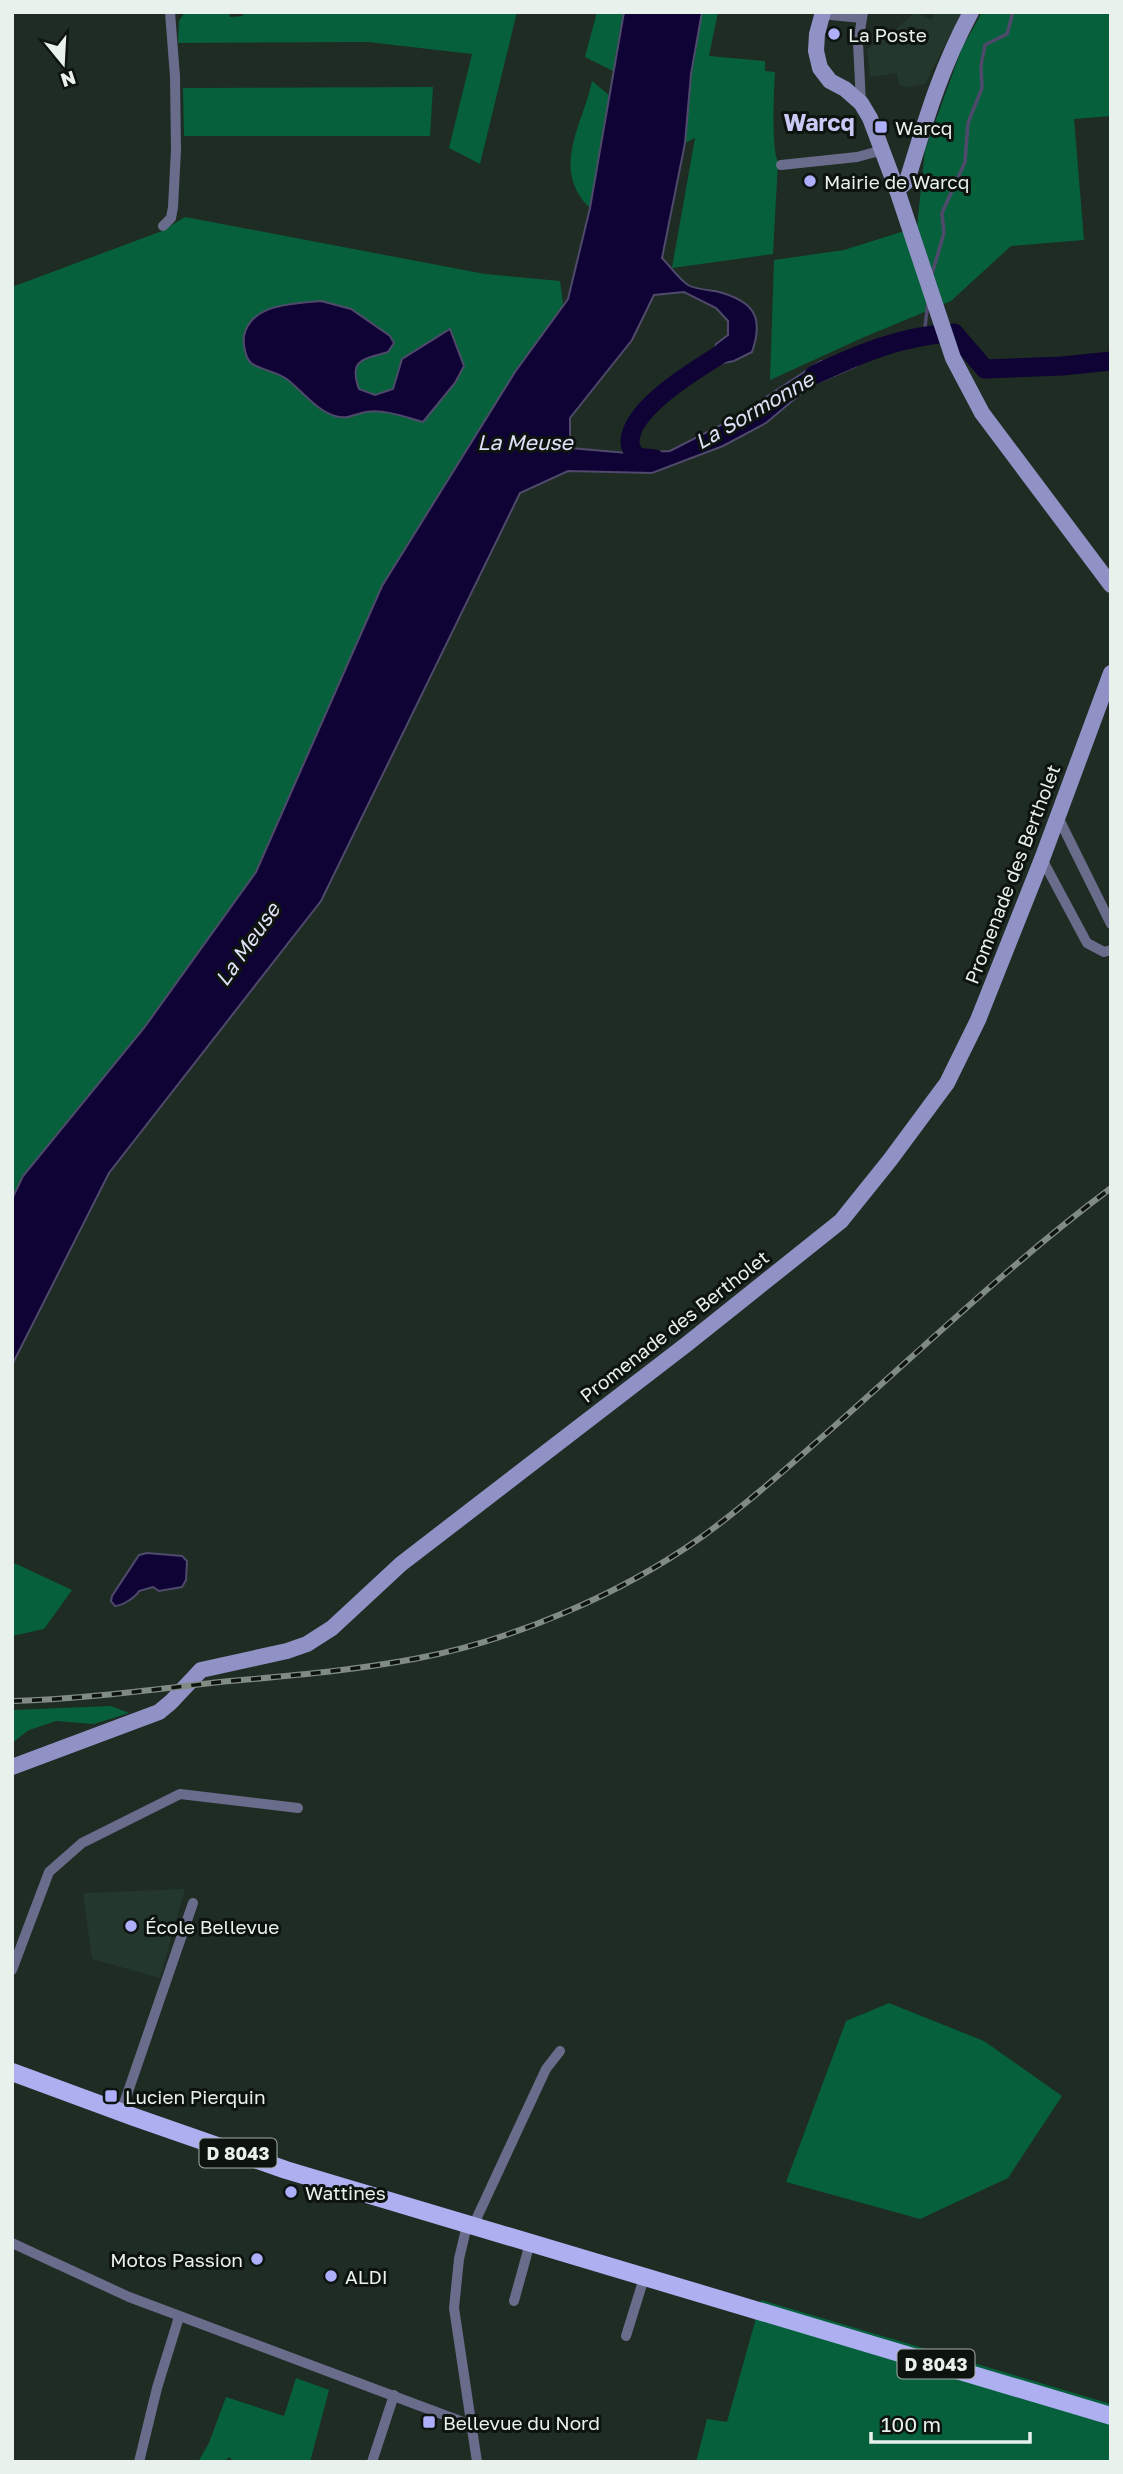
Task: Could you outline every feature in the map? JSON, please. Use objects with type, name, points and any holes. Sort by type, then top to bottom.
[{"type":"main road","name":"D 8043","points":[[12,2072],[286,2170],[1111,2416]]},
{"type":"street","points":[[163,226],[171,218],[173,208],[176,150],[175,77],[170,12]]},
{"type":"street","points":[[897,190],[907,181],[934,92],[951,49],[971,12]]},
{"type":"street","points":[[861,103],[845,89],[830,81],[820,68],[816,51],[823,13],[862,15],[858,43],[861,103],[883,150],[953,358],[982,414],[1111,585]]},
{"type":"street","points":[[781,164],[857,157],[883,150]]},
{"type":"street","name":"Promenade des Bertholet","points":[[12,1767],[159,1712],[201,1670],[287,1651],[323,1635],[401,1564],[687,1344],[841,1221],[947,1083],[978,1020],[1042,859],[1111,673]]},
{"type":"street","points":[[1058,817],[1111,924]]},
{"type":"street","points":[[1042,859],[1087,943],[1104,952],[1111,950]]},
{"type":"street","points":[[12,1970],[16,1946],[49,1872],[82,1843],[180,1794],[298,1808]]},
{"type":"street","points":[[121,2112],[193,1903]]},
{"type":"street","points":[[477,2462],[454,2308],[459,2259],[470,2226],[546,2069],[560,2051]]},
{"type":"street","points":[[12,2243],[179,2317],[471,2425]]},
{"type":"street","points":[[514,2301],[530,2243]]},
{"type":"street","points":[[626,2336],[643,2278]]},
{"type":"street","points":[[139,2462],[157,2388],[179,2317]]},
{"type":"street","points":[[372,2462],[394,2395]]},
{"type":"shaded area","points":[[915,12],[931,20],[936,12],[962,12],[925,84],[907,87],[899,85],[897,73],[870,77],[867,49],[894,31]]},
{"type":"shaded area","name":"École Bellevue","points":[[185,1889],[160,1978],[92,1959],[83,1893]]},
{"type":"green space","points":[[185,12],[229,12],[230,17],[243,16],[242,12],[517,12],[480,164],[449,148],[472,54],[368,42],[178,43],[179,21]]},
{"type":"green space","points":[[597,12],[625,12],[615,72],[585,57]]},
{"type":"green space","points":[[702,12],[718,12],[709,56],[765,61],[765,71],[775,72],[774,132],[778,162],[773,254],[672,268],[695,138],[685,143],[691,74]]},
{"type":"green space","points":[[982,12],[1111,12],[1111,116],[1074,119],[1084,240],[1011,246],[951,301],[770,380],[774,260],[844,250],[917,227],[925,150],[962,48]]},
{"type":"green space","points":[[592,81],[610,96],[590,208],[578,193],[572,178],[571,162],[577,130]]},
{"type":"green space","points":[[433,87],[430,136],[184,136],[183,88]]},
{"type":"green space","points":[[185,217],[485,274],[560,281],[563,305],[515,372],[447,481],[363,629],[256,872],[144,1028],[23,1176],[12,1199],[12,287],[162,231]]},
{"type":"green space","points":[[12,1562],[72,1590],[44,1629],[12,1636]]},
{"type":"green space","points":[[111,1706],[129,1713],[94,1724],[56,1721],[29,1730],[12,1743],[12,1710]]},
{"type":"green space","points":[[889,2003],[984,2041],[1062,2096],[1008,2178],[920,2219],[786,2182],[846,2021]]},
{"type":"green space","points":[[761,2300],[1111,2404],[1111,2462],[696,2462],[707,2419],[727,2422]]},
{"type":"green space","points":[[296,2378],[329,2390],[310,2462],[233,2462],[230,2457],[223,2462],[198,2462],[209,2443],[226,2397],[284,2416]]},
{"type":"water","name":"La Meuse","points":[[624,12],[702,12],[691,74],[685,143],[662,258],[688,285],[728,295],[746,304],[756,319],[756,339],[752,352],[734,361],[713,365],[716,344],[728,335],[728,321],[716,308],[684,292],[654,295],[632,340],[570,418],[570,448],[628,453],[670,451],[731,420],[821,361],[855,367],[810,386],[766,423],[723,446],[652,473],[568,471],[520,493],[321,901],[109,1173],[12,1365],[12,1199],[23,1176],[144,1028],[256,872],[382,586],[515,372],[568,299],[590,208]]},
{"type":"water","points":[[321,301],[351,309],[390,336],[394,343],[388,352],[365,359],[357,366],[356,379],[359,389],[375,395],[393,389],[402,359],[450,329],[464,366],[455,383],[423,422],[380,412],[335,416],[316,405],[283,377],[250,362],[245,350],[244,336],[255,317],[275,307]]},
{"type":"water","points":[[147,1553],[182,1556],[187,1561],[186,1580],[182,1587],[159,1591],[153,1587],[139,1591],[128,1601],[115,1606],[111,1601],[112,1596],[139,1555]]},
{"type":"waterway","points":[[932,274],[944,233],[942,213],[965,162],[968,123],[982,88],[981,66],[985,45],[1007,34],[1013,12]]},
{"type":"waterway","points":[[924,335],[928,302]]},
{"type":"waterway","name":"La Sormonne","points":[[814,375],[899,342],[954,333],[985,369],[1111,361]]},
{"type":"waterway","name":"La Sormonne","points":[[655,459],[636,457],[630,442],[633,428],[643,414],[672,386],[735,345]]},
{"type":"railway","points":[[12,1701],[116,1694],[342,1670],[414,1659],[489,1640],[602,1596],[671,1557],[735,1511],[1003,1276],[1111,1188]]},
{"type":"place","name":"La Poste","points":[[834,34]]},
{"type":"place","name":"Warcq","points":[[881,127]]},
{"type":"place","name":"Mairie de Warcq","points":[[810,181]]},
{"type":"place","name":"École Bellevue","points":[[131,1926]]},
{"type":"place","name":"Lucien Pierquin","points":[[111,2096]]},
{"type":"place","name":"Wattines","points":[[291,2192]]},
{"type":"place","name":"Motos Passion","points":[[257,2259]]},
{"type":"place","name":"ALDI","points":[[331,2276]]},
{"type":"place","name":"Bellevue du Nord","points":[[429,2422]]},
{"type":"district","name":"Warcq","points":[[819,122]]}]
